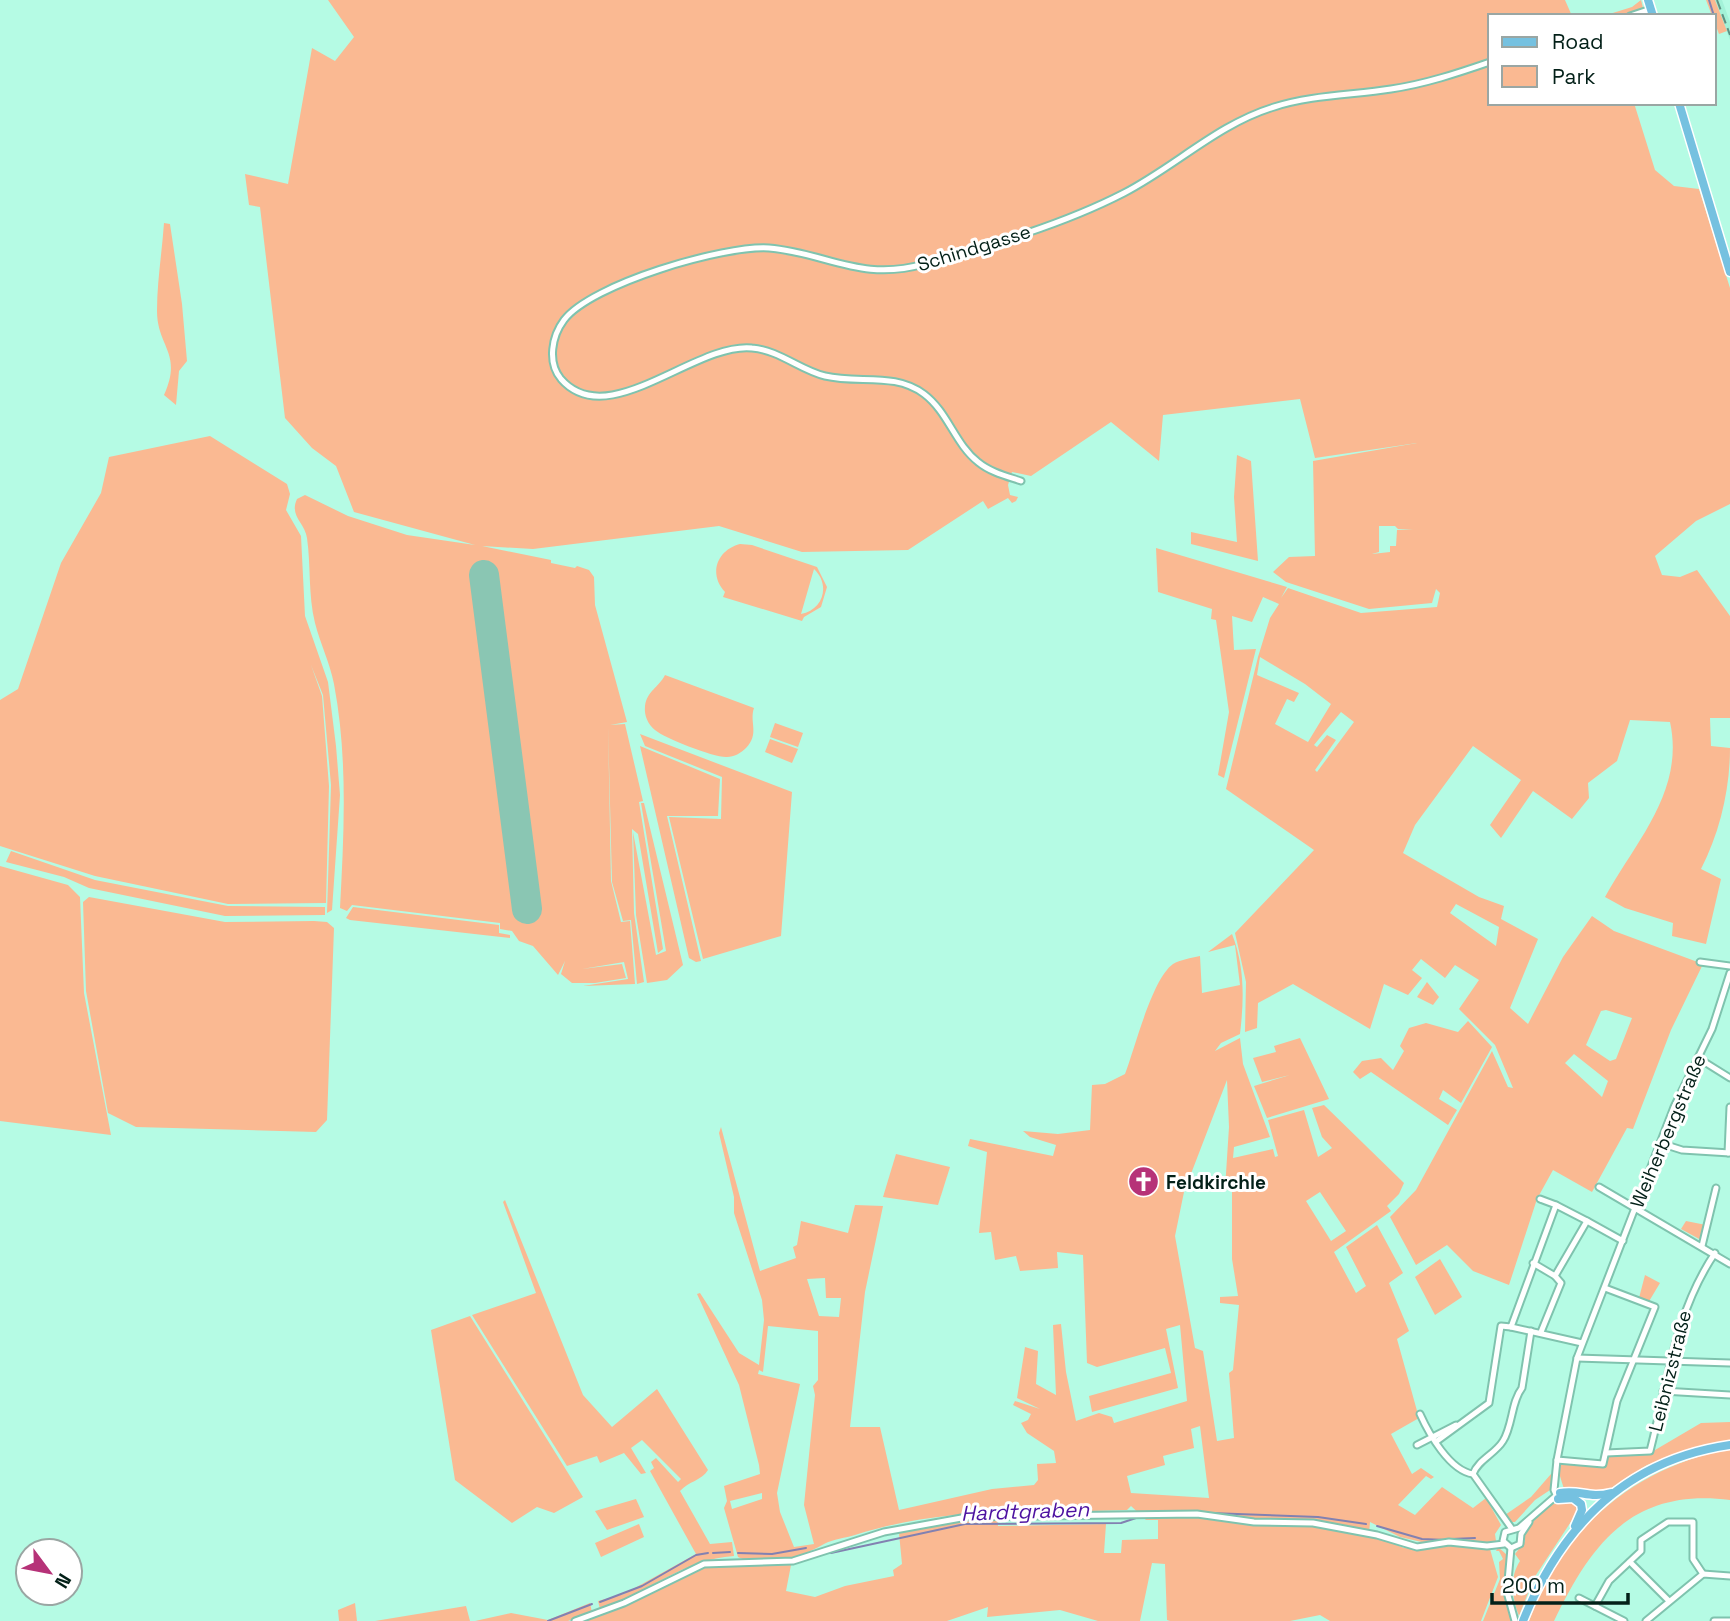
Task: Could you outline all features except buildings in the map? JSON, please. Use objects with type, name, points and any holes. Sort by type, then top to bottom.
[{"type":"main road","points":[[1680,105],[1730,271]]},
{"type":"main road","points":[[1573,1532],[1614,1492],[1636,1477],[1674,1461],[1730,1445]]},
{"type":"main road","points":[[1556,1497],[1576,1492],[1594,1497],[1614,1492]]},
{"type":"main road","points":[[1518,1620],[1573,1532],[1582,1510],[1581,1504],[1573,1498],[1556,1497]]},
{"type":"street","name":"Schindgasse","points":[[1021,481],[979,463],[930,399],[906,384],[822,375],[764,350],[741,348],[716,352],[625,393],[588,396],[569,387],[557,373],[553,356],[554,341],[565,318],[592,299],[685,261],[767,248],[864,271],[919,266],[1070,218],[1157,174],[1219,131],[1276,106],[1395,89],[1440,79],[1488,63]]},
{"type":"street","points":[[1700,962],[1730,966]]},
{"type":"street","name":"Weiherbergstraße","points":[[1556,1497],[1557,1460],[1577,1358],[1660,1143],[1728,989],[1730,973]]},
{"type":"street","points":[[1698,1058],[1730,1078]]},
{"type":"street","points":[[1660,1143],[1682,1150],[1729,1153],[1730,1107]]},
{"type":"street","points":[[1599,1187],[1635,1211],[1715,1253],[1730,1264]]},
{"type":"street","points":[[1702,1246],[1716,1188]]},
{"type":"street","points":[[1540,1199],[1623,1241]]},
{"type":"street","points":[[1511,1327],[1556,1205]]},
{"type":"street","points":[[1555,1276],[1587,1221]]},
{"type":"street","name":"Leibnizstraße","points":[[1606,1453],[1650,1451],[1669,1360],[1689,1299],[1715,1253]]},
{"type":"street","points":[[1533,1263],[1555,1276],[1561,1283],[1541,1332]]},
{"type":"street","points":[[1557,1460],[1603,1464],[1617,1401],[1655,1307],[1605,1288]]},
{"type":"street","points":[[1417,1445],[1434,1439],[1465,1421],[1489,1403],[1501,1326],[1541,1332],[1582,1343]]},
{"type":"street","points":[[1473,1474],[1501,1445],[1508,1431],[1522,1388],[1531,1331]]},
{"type":"street","points":[[1577,1358],[1730,1363]]},
{"type":"street","points":[[1663,1391],[1730,1395]]},
{"type":"street","points":[[1420,1414],[1434,1439],[1465,1473],[1473,1474]]},
{"type":"street","points":[[1473,1474],[1501,1518],[1516,1531],[1520,1544],[1511,1548]]},
{"type":"street","points":[[575,1621],[624,1603],[704,1564],[793,1561],[884,1532],[967,1517],[1197,1514],[1254,1522],[1313,1523],[1377,1535],[1418,1547],[1449,1542],[1487,1546],[1516,1531],[1536,1511],[1556,1497]]},
{"type":"street","points":[[1501,1518],[1502,1539],[1511,1548]]},
{"type":"street","points":[[1595,1606],[1609,1581],[1641,1551],[1641,1540],[1668,1522],[1693,1522],[1693,1559],[1703,1574]]},
{"type":"street","points":[[1511,1548],[1507,1592],[1518,1620]]},
{"type":"street","points":[[1630,1562],[1668,1600]]},
{"type":"street","points":[[1646,1621],[1668,1600],[1703,1574],[1730,1576]]},
{"type":"street","points":[[1579,1598],[1625,1621]]},
{"type":"street","points":[[1714,1621],[1730,1621]]},
{"type":"shaded area","points":[[1715,0],[1722,0],[1730,22],[1730,40]]},
{"type":"green space","points":[[328,0],[1565,0],[1571,14],[1488,14],[1488,105],[1635,105],[1655,170],[1674,186],[1699,189],[1730,288],[1730,504],[1696,521],[1655,556],[1662,575],[1680,577],[1697,570],[1730,616],[1730,718],[1710,718],[1711,746],[1730,748],[1730,763],[1719,825],[1701,869],[1721,879],[1706,944],[1672,936],[1673,923],[1625,908],[1605,897],[1655,814],[1664,793],[1671,771],[1673,747],[1670,722],[1630,720],[1617,761],[1588,783],[1589,798],[1572,819],[1533,791],[1501,838],[1490,825],[1521,780],[1473,746],[1415,825],[1403,853],[1479,897],[1504,906],[1501,919],[1538,939],[1510,1008],[1528,1024],[1563,957],[1592,916],[1614,931],[1703,964],[1671,1030],[1633,1129],[1627,1128],[1592,1192],[1553,1170],[1537,1199],[1509,1285],[1473,1271],[1447,1245],[1416,1265],[1390,1217],[1416,1190],[1492,1051],[1508,1087],[1513,1088],[1495,1045],[1459,1009],[1479,980],[1455,965],[1445,978],[1421,959],[1412,970],[1422,978],[1408,995],[1384,984],[1370,1029],[1293,984],[1258,1003],[1257,1028],[1245,1032],[1246,982],[1235,933],[1314,850],[1226,789],[1258,657],[1270,618],[1279,604],[1263,597],[1252,622],[1232,616],[1234,650],[1256,649],[1224,778],[1218,775],[1229,712],[1216,620],[1211,619],[1212,609],[1158,592],[1156,548],[1287,587],[1281,598],[1288,588],[1361,613],[1437,607],[1440,593],[1436,589],[1432,603],[1369,609],[1286,582],[1273,572],[1289,557],[1315,556],[1313,461],[1417,443],[1315,458],[1300,399],[1163,415],[1159,461],[1111,422],[1031,476],[1012,472],[1008,485],[1010,495],[1018,497],[1016,501],[1012,503],[1008,498],[988,509],[983,501],[908,550],[802,552],[719,526],[533,549],[482,546],[551,560],[551,563],[575,568],[577,566],[589,570],[594,577],[595,605],[627,722],[610,725],[625,724],[643,801],[639,802],[663,949],[658,953],[638,834],[632,829],[634,913],[644,982],[637,984],[631,920],[623,921],[612,882],[608,725],[611,881],[621,922],[630,921],[635,984],[583,986],[628,979],[624,962],[582,969],[622,964],[626,978],[595,983],[572,983],[561,974],[565,961],[558,975],[533,946],[519,941],[512,931],[500,929],[500,923],[352,905],[347,911],[340,908],[344,824],[341,740],[334,684],[313,612],[307,538],[296,515],[297,499],[305,495],[348,516],[407,535],[475,545],[354,512],[336,466],[312,448],[285,418],[260,207],[249,205],[245,174],[288,184],[312,48],[335,61],[354,37]],"holes":[[[1379,526],[1395,526],[1398,529],[1413,529],[1397,530],[1396,546],[1390,546],[1390,552],[1372,554],[1379,552]],[[1260,657],[1305,684],[1331,704],[1308,742],[1275,724],[1287,699],[1294,702],[1299,693],[1257,675]],[[1341,712],[1354,722],[1317,772],[1315,770],[1336,740],[1327,735],[1317,747],[1314,745]],[[1456,904],[1499,927],[1496,946],[1450,913]],[[1601,1011],[1632,1018],[1616,1059],[1610,1061],[1586,1045]],[[1574,1054],[1608,1081],[1602,1097],[1565,1063]]]},
{"type":"green space","points":[[1641,0],[1644,14],[1609,14],[1632,7]]},
{"type":"green space","points":[[1706,0],[1715,0],[1727,31],[1719,34],[1716,14],[1711,14]]},
{"type":"green space","points":[[164,223],[170,224],[187,361],[179,371],[176,405],[164,395],[171,369],[157,311]]},
{"type":"green space","points":[[210,436],[287,484],[290,494],[286,510],[301,536],[305,616],[328,682],[340,795],[332,910],[327,913],[331,785],[323,695],[311,665],[322,696],[329,786],[326,903],[228,904],[95,876],[0,846],[0,700],[18,689],[61,563],[101,493],[109,457]]},
{"type":"green space","points":[[1237,455],[1251,461],[1258,561],[1191,544],[1191,532],[1237,542],[1234,497]]},
{"type":"green space","points":[[740,544],[752,545],[817,567],[827,587],[821,607],[802,621],[723,597],[725,592],[717,578],[717,563],[732,547]],"holes":[[[814,569],[819,575],[822,596],[815,608],[801,614]]]},
{"type":"green space","points":[[665,675],[754,708],[752,738],[746,748],[730,757],[721,756],[690,747],[655,730],[647,720],[645,706],[648,697]]},
{"type":"green space","points":[[775,723],[803,733],[798,747],[770,737]]},
{"type":"green space","points":[[640,734],[792,792],[781,936],[703,959],[669,817],[721,819],[722,777],[645,746]]},
{"type":"green space","points":[[770,739],[798,749],[792,763],[765,752]]},
{"type":"green space","points":[[640,746],[720,779],[718,816],[667,816],[701,961],[696,962],[689,958]]},
{"type":"green space","points":[[641,803],[644,803],[683,965],[667,980],[647,983],[636,915],[633,832],[656,955],[666,951]]},
{"type":"green space","points":[[11,851],[95,880],[228,906],[325,907],[325,915],[225,916],[89,888],[64,877],[6,862]]},
{"type":"green space","points":[[0,866],[68,885],[80,897],[84,993],[111,1135],[0,1121]]},
{"type":"green space","points":[[89,897],[225,922],[314,921],[327,922],[334,928],[327,1120],[316,1132],[136,1127],[108,1113],[86,991],[83,902]]},
{"type":"green space","points":[[353,907],[499,925],[499,933],[510,935],[510,938],[350,920],[346,918]]},
{"type":"green space","points":[[1232,934],[1239,959],[1242,984],[1240,1034],[1221,1043],[1215,1051],[1240,1038],[1243,1064],[1270,1137],[1234,1147],[1233,1158],[1273,1149],[1275,1157],[1278,1156],[1268,1120],[1304,1110],[1318,1157],[1332,1148],[1322,1137],[1312,1108],[1324,1105],[1404,1183],[1399,1194],[1387,1206],[1391,1211],[1334,1252],[1356,1293],[1366,1286],[1346,1247],[1377,1225],[1403,1273],[1389,1283],[1409,1331],[1397,1339],[1419,1418],[1391,1434],[1412,1474],[1421,1468],[1434,1477],[1431,1479],[1426,1476],[1398,1505],[1415,1515],[1442,1487],[1473,1508],[1486,1498],[1501,1525],[1495,1534],[1496,1541],[1485,1544],[1457,1538],[1426,1543],[1400,1537],[1370,1522],[1369,1534],[1404,1548],[1432,1549],[1451,1544],[1490,1549],[1498,1577],[1481,1621],[1330,1621],[1320,1615],[1290,1621],[1170,1621],[1167,1620],[1165,1564],[1152,1563],[1140,1621],[1098,1621],[1060,1610],[987,1617],[988,1607],[947,1621],[582,1621],[650,1594],[692,1570],[704,1567],[791,1565],[786,1591],[815,1597],[845,1586],[894,1576],[893,1570],[902,1564],[899,1533],[968,1520],[997,1519],[998,1526],[1106,1524],[1104,1553],[1121,1553],[1122,1540],[1158,1539],[1158,1520],[1146,1520],[1131,1506],[1127,1510],[1089,1511],[1070,1507],[1036,1507],[1035,1511],[967,1514],[899,1523],[831,1541],[782,1561],[760,1563],[738,1557],[724,1508],[727,1501],[724,1486],[760,1474],[759,1465],[739,1385],[697,1294],[700,1293],[739,1353],[759,1365],[764,1320],[762,1300],[734,1213],[734,1197],[719,1133],[721,1127],[760,1271],[796,1258],[793,1247],[797,1245],[801,1221],[848,1233],[855,1205],[883,1206],[865,1292],[850,1427],[880,1427],[899,1510],[992,1489],[1034,1485],[1038,1480],[1037,1464],[1056,1463],[1054,1451],[1027,1433],[1021,1423],[1028,1420],[1031,1414],[1013,1405],[1015,1401],[1040,1409],[1017,1398],[1025,1347],[1038,1351],[1036,1384],[1056,1395],[1053,1325],[1061,1324],[1066,1372],[1076,1421],[1099,1413],[1112,1417],[1114,1423],[1187,1401],[1180,1325],[1166,1329],[1178,1388],[1092,1412],[1089,1396],[1171,1373],[1165,1348],[1097,1367],[1087,1363],[1083,1255],[1057,1252],[1058,1268],[1020,1271],[1016,1256],[995,1260],[991,1232],[979,1233],[987,1152],[968,1146],[970,1139],[1053,1156],[1056,1145],[1030,1137],[1023,1131],[1058,1134],[1090,1130],[1092,1085],[1105,1084],[1125,1074],[1151,999],[1165,972],[1173,964],[1200,956],[1202,993],[1240,985],[1235,945],[1208,952]],"holes":[[[1227,1080],[1229,1127],[1225,1189],[1232,1190],[1232,1259],[1238,1296],[1220,1297],[1220,1303],[1239,1305],[1233,1370],[1229,1373],[1234,1438],[1217,1441],[1203,1351],[1195,1348],[1175,1236],[1184,1192]],[[1320,1192],[1346,1231],[1331,1241],[1306,1201]],[[825,1278],[826,1298],[841,1298],[839,1317],[819,1316],[807,1279]],[[768,1326],[818,1331],[818,1380],[813,1386],[815,1395],[804,1505],[814,1544],[794,1547],[780,1512],[777,1493],[800,1384],[758,1374],[759,1370],[763,1372]],[[1200,1426],[1209,1498],[1131,1493],[1127,1476],[1165,1465],[1163,1456],[1194,1448],[1191,1429]],[[762,1493],[762,1499],[732,1509],[730,1501]]]},
{"type":"green space","points":[[1427,982],[1439,997],[1433,1005],[1417,997]]},
{"type":"green space","points":[[1468,1021],[1492,1047],[1461,1103],[1443,1090],[1439,1099],[1457,1110],[1448,1125],[1371,1072],[1360,1079],[1353,1072],[1362,1061],[1381,1058],[1393,1070],[1404,1051],[1400,1046],[1409,1028],[1426,1023],[1458,1032]]},
{"type":"green space","points":[[1300,1038],[1329,1099],[1267,1118],[1254,1086],[1290,1075],[1262,1082],[1253,1058],[1276,1052],[1274,1046]]},
{"type":"green space","points":[[896,1154],[950,1167],[938,1205],[883,1197]]},
{"type":"green space","points":[[505,1200],[583,1395],[612,1427],[657,1389],[708,1470],[680,1491],[710,1544],[732,1542],[734,1556],[699,1563],[600,1609],[598,1601],[624,1594],[696,1554],[650,1471],[654,1468],[651,1462],[656,1458],[678,1482],[681,1479],[642,1440],[631,1448],[646,1473],[641,1474],[624,1453],[600,1463],[597,1456],[567,1466],[472,1315],[536,1293],[503,1202]]},
{"type":"green space","points":[[1686,1221],[1706,1225],[1701,1240],[1681,1229]]},
{"type":"green space","points":[[1440,1259],[1462,1297],[1435,1315],[1415,1277]]},
{"type":"green space","points":[[1645,1275],[1660,1283],[1648,1303],[1639,1298]]},
{"type":"green space","points":[[470,1316],[583,1497],[554,1513],[537,1507],[512,1523],[455,1480],[431,1330]]},
{"type":"green space","points":[[1730,1422],[1730,1441],[1647,1465],[1602,1494],[1564,1489],[1559,1473],[1560,1462],[1604,1464],[1608,1452],[1650,1453],[1701,1423]]},
{"type":"green space","points":[[1730,1449],[1730,1500],[1696,1499],[1667,1503],[1642,1512],[1620,1526],[1601,1545],[1584,1567],[1554,1621],[1529,1621],[1543,1588],[1561,1558],[1582,1531],[1606,1507],[1633,1487],[1663,1471],[1695,1458]]},
{"type":"green space","points":[[1551,1474],[1554,1475],[1550,1490],[1535,1500],[1515,1522],[1509,1522],[1505,1515],[1531,1497]]},
{"type":"green space","points":[[636,1499],[644,1517],[607,1530],[595,1511]]},
{"type":"green space","points":[[1571,1500],[1580,1508],[1534,1578],[1519,1616],[1513,1595],[1513,1581],[1520,1561],[1515,1554],[1525,1541],[1525,1530],[1549,1505]]},
{"type":"green space","points":[[639,1524],[644,1537],[601,1557],[595,1543]]},
{"type":"green space","points":[[1498,1547],[1507,1555],[1504,1593],[1512,1621],[1483,1621],[1500,1579],[1499,1562],[1503,1559],[1499,1551],[1496,1551]]},
{"type":"green space","points":[[355,1603],[357,1621],[339,1621],[338,1610]]},
{"type":"green space","points":[[590,1603],[592,1612],[568,1621],[475,1621],[511,1613],[548,1620]]},
{"type":"green space","points":[[466,1606],[470,1621],[375,1621]]},
{"type":"waterway","points":[[1709,0],[1713,14]]},
{"type":"waterway","name":"Hardtgraben","points":[[1182,1512],[1318,1517],[1366,1524]]},
{"type":"waterway","name":"Hardtgraben","points":[[831,1553],[965,1524],[1121,1523],[1136,1518]]},
{"type":"waterway","points":[[1377,1526],[1422,1539],[1446,1540]]},
{"type":"waterway","points":[[1452,1539],[1475,1538]]},
{"type":"waterway","name":"Hardtgraben","points":[[738,1553],[772,1554],[806,1548]]},
{"type":"waterway","name":"Hardtgraben","points":[[713,1553],[730,1552]]},
{"type":"waterway","name":"Hardtgraben","points":[[600,1602],[642,1586],[696,1555],[708,1553]]},
{"type":"waterway","name":"Hardtgraben","points":[[548,1621],[592,1604]]},
{"type":"runway","points":[[484,575],[527,909]]},
{"type":"railway","points":[[1717,0],[1730,35]]},
{"type":"place","name":"Feldkirchle","points":[[1143,1182]]}]
